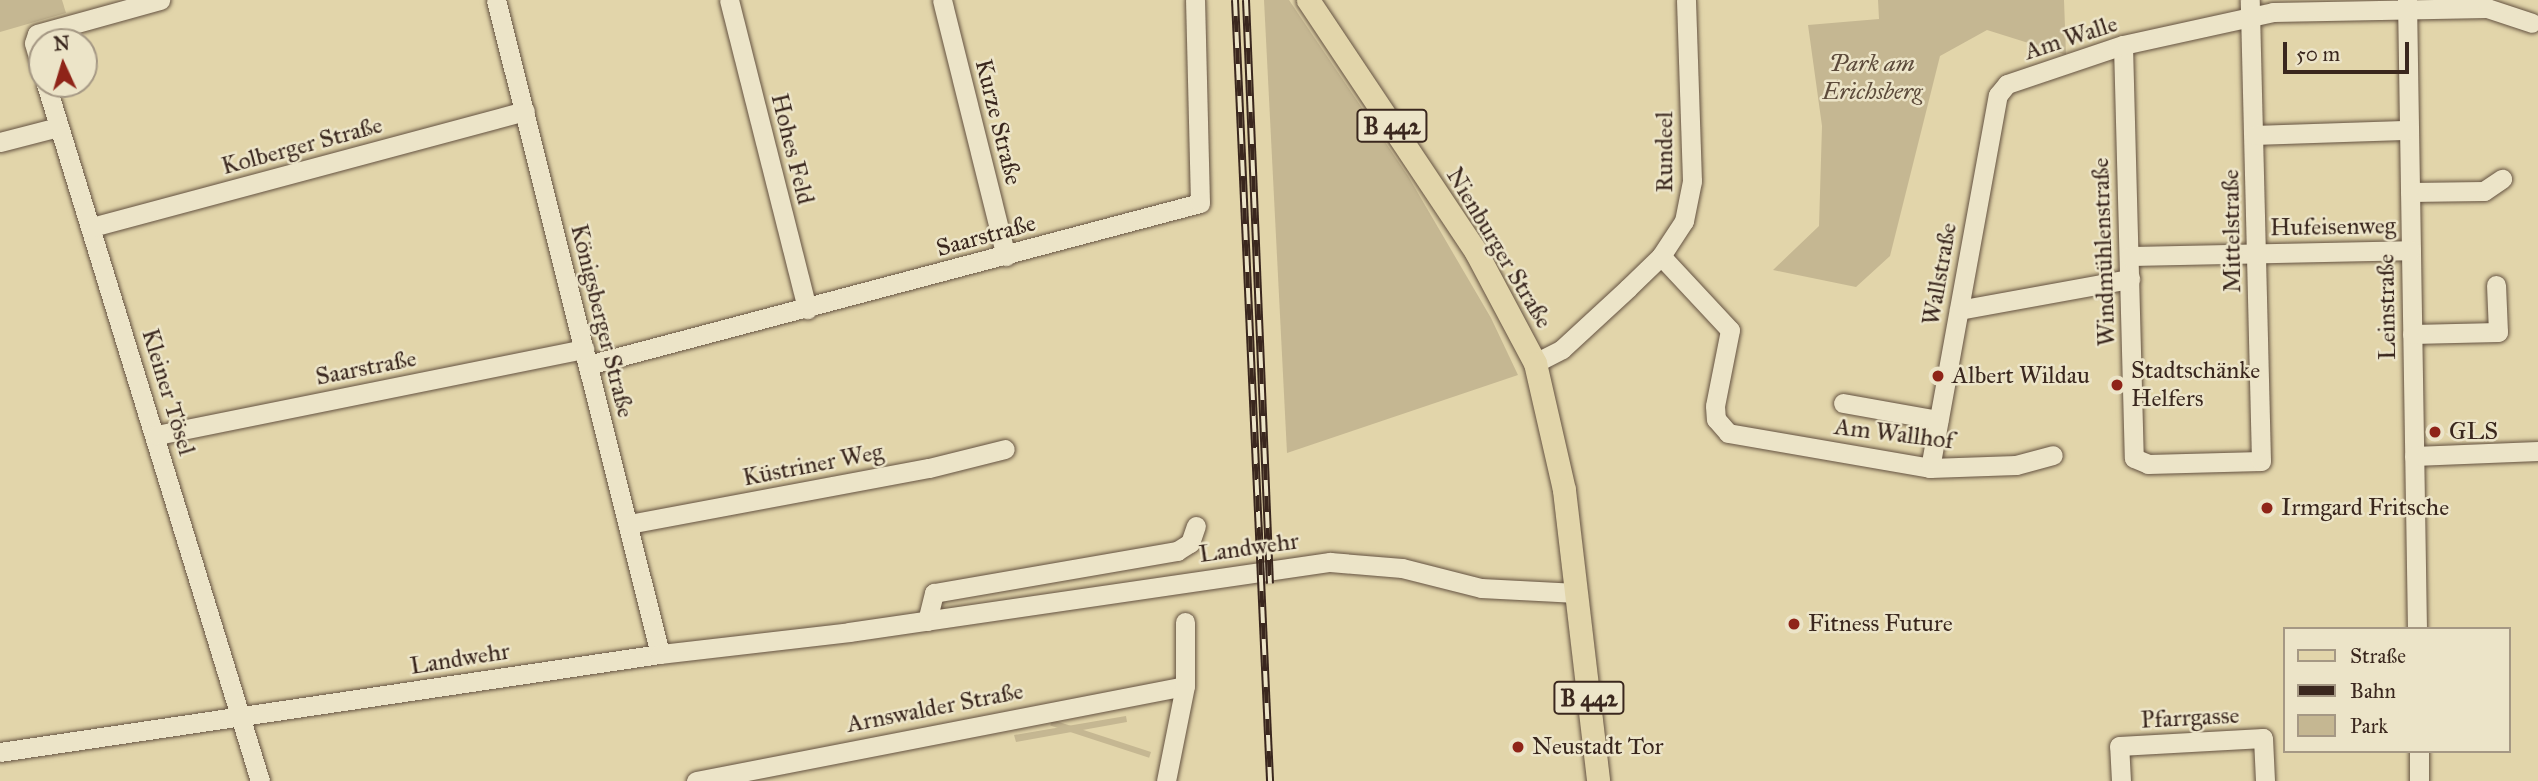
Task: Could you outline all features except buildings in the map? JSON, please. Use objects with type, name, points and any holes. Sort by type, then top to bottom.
[{"type":"main road","name":"Nienburger Straße","points":[[1308,0],[1476,251],[1535,363],[1564,491],[1577,593]]},
{"type":"main road","name":"B 442","points":[[1577,593],[1598,781]]},
{"type":"street","points":[[57,28],[160,0]]},
{"type":"street","name":"Königsberger Straße","points":[[496,0],[660,654]]},
{"type":"street","name":"Hohes Feld","points":[[729,0],[807,309]]},
{"type":"street","name":"Kurze Straße","points":[[942,0],[1006,256]]},
{"type":"street","name":"Saarstraße","points":[[157,435],[586,357],[807,309],[1200,203],[1195,0]]},
{"type":"street","name":"Rundeel","points":[[1535,363],[1584,330],[1661,256],[1684,221],[1690,201],[1686,0]]},
{"type":"street","name":"Am Walle","points":[[2001,90],[2123,45],[2250,9],[2273,12],[2407,4],[2487,8],[2532,23]]},
{"type":"street","name":"Leinstraße","points":[[2407,4],[2417,621]]},
{"type":"street","name":"Mittelstraße","points":[[2134,458],[2148,464],[2261,461],[2250,9]]},
{"type":"street","name":"Windmühlenstraße","points":[[2123,45],[2134,458]]},
{"type":"street","name":"Wallstraße","points":[[1930,468],[2001,90]]},
{"type":"street","name":"Kleiner Tösel","points":[[50,98],[157,435],[260,781]]},
{"type":"street","name":"Kolberger Straße","points":[[92,228],[524,111]]},
{"type":"street","points":[[0,142],[58,127]]},
{"type":"street","points":[[2255,135],[2409,130]]},
{"type":"street","points":[[2410,192],[2484,191],[2502,179]]},
{"type":"street","name":"Hufeisenweg","points":[[2129,256],[2411,250]]},
{"type":"street","name":"Am Wallhof","points":[[1661,256],[1730,330],[1715,406],[1716,419],[1728,433],[1930,468],[2016,465],[2053,455]]},
{"type":"street","points":[[1959,310],[2130,279]]},
{"type":"street","points":[[2412,334],[2497,332],[2496,285]]},
{"type":"street","points":[[1843,403],[1938,420]]},
{"type":"street","name":"Küstriner Weg","points":[[629,524],[929,468],[1005,449]]},
{"type":"street","points":[[2414,456],[2538,451]]},
{"type":"street","name":"Landwehr","points":[[927,621],[934,593],[1177,551],[1190,543],[1196,526]]},
{"type":"street","name":"Landwehr","points":[[0,752],[660,654],[927,621],[1330,562],[1402,568],[1481,588],[1577,593]]},
{"type":"street","points":[[1166,781],[1185,686],[1185,622]]},
{"type":"street","name":"Arnswalder Straße","points":[[696,781],[1185,686]]},
{"type":"street","name":"Pfarrgasse","points":[[2122,781],[2119,746],[2263,738],[2265,773]]},
{"type":"street","points":[[2419,753],[2419,781]]},
{"type":"green space","points":[[0,0],[62,0],[66,13],[0,32]]},
{"type":"green space","points":[[1264,0],[1289,0],[1408,176],[1491,318],[1518,375],[1287,453]]},
{"type":"green space","name":"Park am Erichsberg","points":[[1878,0],[2064,0],[2066,55],[1987,30],[1940,56],[1890,256],[1856,287],[1773,270],[1819,226],[1822,126],[1808,25],[1879,19]]},
{"type":"green space","points":[[1126,716],[1127,722],[1016,742],[1014,735]]},
{"type":"green space","points":[[1052,720],[1151,752],[1149,758],[1050,726]]},
{"type":"railway","points":[[1235,0],[1270,781]]},
{"type":"railway","points":[[1246,0],[1270,584]]},
{"type":"place","name":"Albert Wildau","points":[[1938,376]]},
{"type":"place","name":"Stadtschänke Helfers","points":[[2117,385]]},
{"type":"place","name":"GLS","points":[[2435,432]]},
{"type":"place","name":"Irmgard Fritsche","points":[[2267,508]]},
{"type":"place","name":"Fitness Future","points":[[1794,624]]},
{"type":"place","name":"Neustadt Tor","points":[[1518,747]]}]
